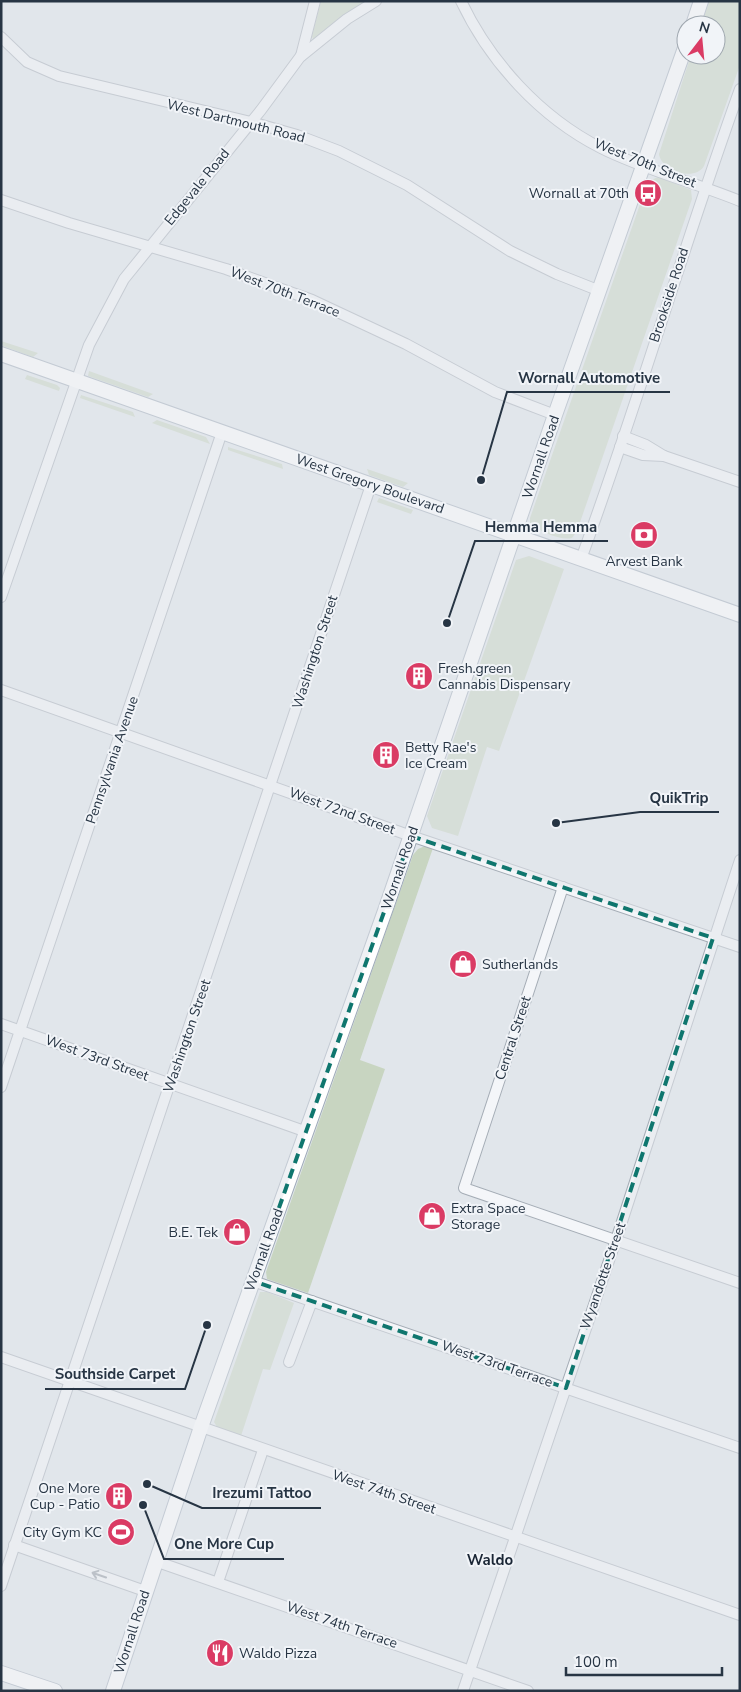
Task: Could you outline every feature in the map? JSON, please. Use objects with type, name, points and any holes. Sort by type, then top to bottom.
[{"type":"main road","points":[[697,15],[702,1]]},
{"type":"main road","name":"Wornall Road","points":[[113,1691],[201,1428],[411,836],[555,415],[679,65]]},
{"type":"main road","name":"West Gregory Boulevard","points":[[1,354],[740,615]]},
{"type":"main road","points":[[1,1673],[55,1691]]},
{"type":"street","points":[[300,56],[315,1]]},
{"type":"street","name":"Edgevale Road","points":[[1,597],[76,380],[106,310],[124,279],[251,122],[300,56],[347,19],[376,1]]},
{"type":"street","name":"West 70th Street","points":[[460,1],[498,62],[532,98],[559,121],[601,148],[740,201]]},
{"type":"street","name":"West Dartmouth Road","points":[[1,37],[27,62],[59,76],[251,122],[297,135],[369,164],[407,185],[510,251],[557,274],[600,291]]},
{"type":"street","name":"Brookside Road","points":[[581,559],[624,436],[704,187],[740,89]]},
{"type":"street","name":"West 70th Terrace","points":[[1,200],[250,277],[312,300],[406,344],[495,392],[555,415]]},
{"type":"street","name":"Pennsylvania Avenue","points":[[1,1087],[222,432]]},
{"type":"street","points":[[624,436],[646,445],[664,456],[740,482]]},
{"type":"street","points":[[620,448],[643,455],[664,456]]},
{"type":"street","name":"Washington Street","points":[[1,1586],[171,1085],[371,485]]},
{"type":"street","name":"West 72nd Street","points":[[1,690],[411,836],[740,948]]},
{"type":"street","name":"Wyandotte Street","points":[[463,1691],[616,1240],[740,860]]},
{"type":"street","name":"Central Street","points":[[563,887],[464,1188],[616,1240]]},
{"type":"street","name":"West 73rd Street","points":[[1,1024],[307,1132]]},
{"type":"street","points":[[616,1240],[740,1283]]},
{"type":"street","name":"West 73rd Terrace","points":[[253,1281],[740,1448]]},
{"type":"street","points":[[289,1362],[312,1300]]},
{"type":"street","name":"West 74th Street","points":[[1,1357],[740,1615]]},
{"type":"street","points":[[218,1582],[263,1450]]},
{"type":"street","points":[[14,1546],[145,1591]]},
{"type":"street","name":"West 74th Terrace","points":[[155,1561],[528,1691]]},
{"type":"highlighted area","points":[[411,836],[713,938],[566,1388],[253,1281]]},
{"type":"green space","points":[[321,1],[366,1],[329,26],[313,40],[312,36]]},
{"type":"green space","points":[[709,1],[740,1],[740,65],[704,166],[700,171],[686,174],[666,165],[661,160],[659,154],[688,65],[726,65],[726,15],[704,15]]},
{"type":"green space","points":[[658,177],[691,190],[692,199],[577,531],[572,538],[556,537],[534,526],[530,523],[530,518],[645,190],[649,181]]},
{"type":"green space","points":[[1,341],[38,353],[33,357],[3,346]]},
{"type":"green space","points":[[89,371],[153,394],[148,397],[88,376]]},
{"type":"green space","points":[[27,375],[57,385],[60,388],[59,391],[25,379]]},
{"type":"green space","points":[[81,395],[133,412],[135,417],[80,398]]},
{"type":"green space","points":[[157,420],[206,437],[210,444],[152,423]]},
{"type":"green space","points":[[228,447],[282,464],[283,469],[228,450]]},
{"type":"green space","points":[[367,469],[408,483],[403,487],[369,475]]},
{"type":"green space","points":[[379,498],[413,510],[411,514],[377,502]]},
{"type":"green space","points":[[529,556],[564,569],[499,751],[487,747],[458,836],[432,828],[427,816],[516,560]]},
{"type":"green space","points":[[425,846],[433,848],[360,1060],[385,1069],[308,1293],[267,1279],[266,1272],[413,855],[418,849]]},
{"type":"green space","points":[[260,1292],[267,1292],[294,1303],[270,1370],[263,1369],[241,1436],[217,1427],[214,1422]]},
{"type":"place","name":"Wornall at 70th","points":[[648,193]]},
{"type":"place","name":"Wornall Automotive","points":[[481,480]]},
{"type":"place","name":"Arvest Bank","points":[[644,535]]},
{"type":"place","name":"Hemma Hemma","points":[[447,623]]},
{"type":"place","name":"Fresh.green Cannabis Dispensary","points":[[419,676]]},
{"type":"place","name":"Betty Rae's Ice Cream","points":[[386,755]]},
{"type":"place","name":"QuikTrip","points":[[556,823]]},
{"type":"place","name":"Sutherlands","points":[[463,964]]},
{"type":"place","name":"Extra Space Storage","points":[[432,1216]]},
{"type":"place","name":"B.E. Tek","points":[[237,1232]]},
{"type":"place","name":"Southside Carpet","points":[[207,1325]]},
{"type":"place","name":"Irezumi Tattoo","points":[[147,1484]]},
{"type":"place","name":"One More Cup - Patio","points":[[119,1496]]},
{"type":"place","name":"One More Cup","points":[[143,1505]]},
{"type":"place","name":"City Gym KC","points":[[121,1532]]},
{"type":"place","name":"Waldo Pizza","points":[[220,1653]]},
{"type":"district","name":"Waldo","points":[[490,1560]]}]
